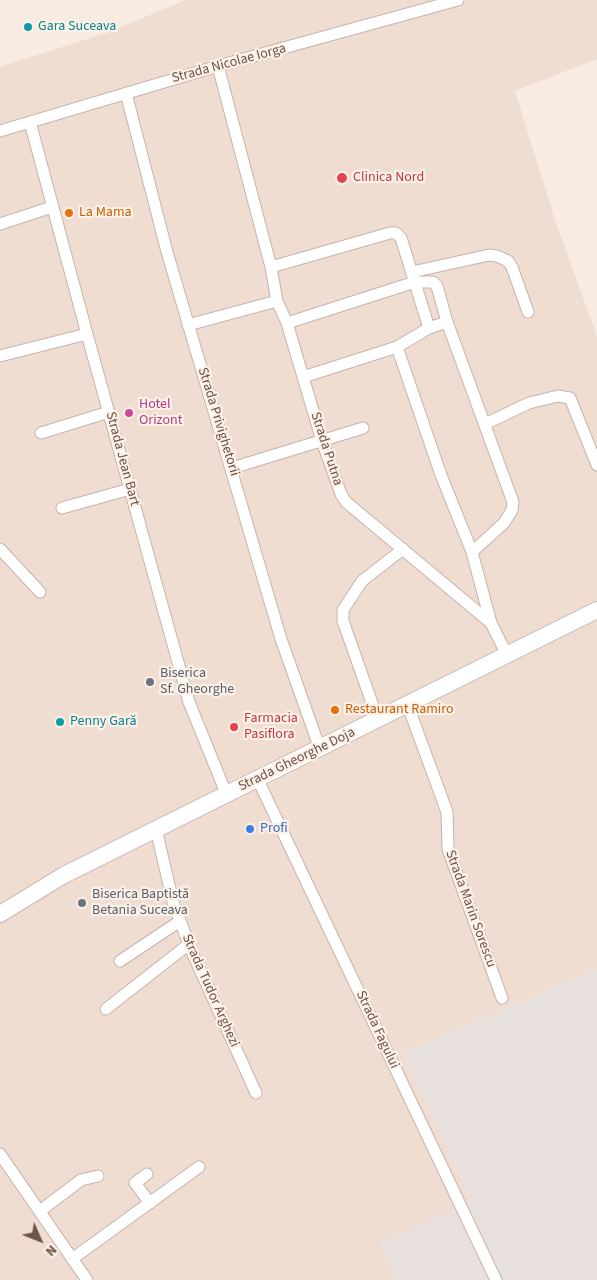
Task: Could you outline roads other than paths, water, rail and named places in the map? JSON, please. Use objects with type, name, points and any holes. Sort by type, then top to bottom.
[{"type":"main road","name":"Strada Gheorghe Doja","points":[[0,914],[64,875],[226,793],[258,780],[408,706],[597,610]]},
{"type":"street","name":"Strada Nicolae Iorga","points":[[0,131],[218,66],[458,0]]},
{"type":"street","name":"Strada Putna","points":[[218,66],[271,267],[277,302],[287,323],[322,441],[346,502],[491,622]]},
{"type":"street","name":"Strada Privighetorii","points":[[126,93],[188,325],[232,468],[281,639],[320,749]]},
{"type":"street","name":"Strada Jean Bart","points":[[30,122],[86,334],[189,702],[226,793]]},
{"type":"street","points":[[0,224],[52,207]]},
{"type":"street","points":[[271,267],[390,233],[396,233],[402,238],[429,328]]},
{"type":"street","points":[[287,323],[413,277],[489,255],[508,261],[512,267],[528,312]]},
{"type":"street","points":[[413,277],[433,282],[437,286],[447,322],[513,502],[512,510],[494,533],[472,552]]},
{"type":"street","points":[[188,325],[277,302]]},
{"type":"street","points":[[303,377],[397,347],[429,328],[447,322]]},
{"type":"street","points":[[0,356],[86,334]]},
{"type":"street","name":"Strada Putna","points":[[397,347],[441,475],[472,552],[491,622],[507,655]]},
{"type":"street","points":[[485,424],[529,403],[558,396],[570,398],[597,465]]},
{"type":"street","points":[[41,433],[109,412]]},
{"type":"street","points":[[232,468],[363,428]]},
{"type":"street","points":[[62,508],[130,489]]},
{"type":"street","points":[[0,549],[40,592]]},
{"type":"street","points":[[378,720],[343,621],[343,610],[362,581],[403,549]]},
{"type":"street","name":"Strada Marin Sorescu","points":[[408,706],[447,812],[448,850],[502,998]]},
{"type":"street","name":"Strada Fagului","points":[[258,780],[496,1280]]},
{"type":"street","name":"Strada Tudor Arghezi","points":[[156,829],[173,902],[180,921],[256,1093]]},
{"type":"street","points":[[120,961],[180,921]]},
{"type":"street","points":[[106,1010],[189,944]]},
{"type":"street","points":[[0,1154],[87,1280]]},
{"type":"street","points":[[72,1259],[199,1167]]},
{"type":"street","points":[[148,1174],[135,1183],[150,1203]]},
{"type":"street","points":[[40,1211],[80,1180],[98,1176]]},
{"type":"place","name":"Gara Suceava","points":[[28,27]]},
{"type":"place","name":"Clinica Nord","points":[[342,178]]},
{"type":"place","name":"La Mama","points":[[69,213]]},
{"type":"place","name":"Hotel Orizont","points":[[129,413]]},
{"type":"place","name":"Biserica Sf. Gheorghe","points":[[150,682]]},
{"type":"place","name":"Restaurant Ramiro","points":[[335,710]]},
{"type":"place","name":"Penny Gară","points":[[60,722]]},
{"type":"place","name":"Farmacia Pasiflora","points":[[234,727]]},
{"type":"place","name":"Profi","points":[[250,829]]},
{"type":"place","name":"Biserica Baptistă Betania Suceava","points":[[82,903]]}]
